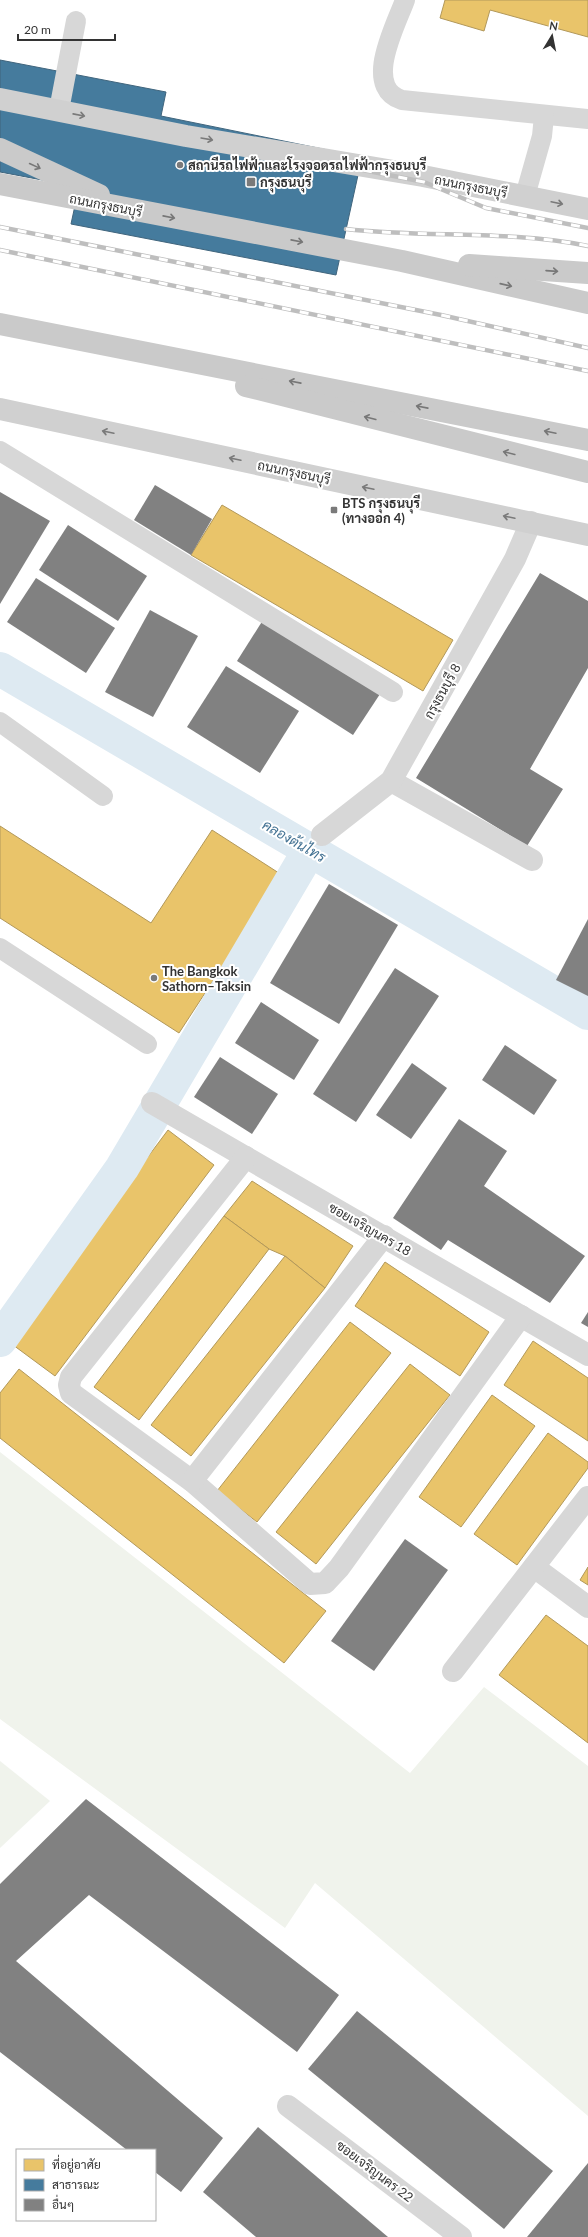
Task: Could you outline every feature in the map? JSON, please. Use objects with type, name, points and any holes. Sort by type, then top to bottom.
[{"type":"main road","name":"ถนนกรุงธนบุรี","points":[[0,99],[186,136],[525,196],[588,209]]},
{"type":"main road","points":[[0,149],[131,210]]},
{"type":"main road","name":"ถนนกรุงธนบุรี","points":[[0,184],[402,261],[588,303]]},
{"type":"main road","points":[[402,261],[588,273]]},
{"type":"main road","points":[[0,324],[588,440]]},
{"type":"main road","points":[[33,331],[352,414],[588,472]]},
{"type":"main road","name":"ถนนกรุงธนบุรี","points":[[0,409],[588,535]]},
{"type":"street","name":"กรุงธนบุรี 8","points":[[322,835],[391,781],[515,559],[531,522]]},
{"type":"street","points":[[391,781],[532,860]]},
{"type":"street","name":"ซอยเจริญนคร 18","points":[[152,1103],[588,1355]]},
{"type":"street","points":[[246,1157],[71,1377],[69,1386],[71,1394],[192,1481],[310,1584],[325,1583],[339,1568],[521,1316]]},
{"type":"street","points":[[192,1481],[384,1236]]},
{"type":"street","points":[[452,1671],[588,1497]]},
{"type":"street","points":[[534,1566],[588,1607]]},
{"type":"street","name":"ซอยเจริญนคร 22","points":[[288,2106],[461,2237]]},
{"type":"lane","points":[[405,0],[382,64],[383,80],[394,97],[402,100],[544,116],[588,119]]},
{"type":"lane","points":[[59,110],[76,21]]},
{"type":"lane","points":[[525,196],[542,136],[544,116]]},
{"type":"lane","points":[[0,451],[393,692]]},
{"type":"lane","points":[[0,722],[103,796]]},
{"type":"lane","points":[[0,948],[147,1044]]},
{"type":"shaded area","points":[[0,1452],[410,1773],[484,1687],[588,1766],[588,2116],[315,1883],[285,1928],[0,1719]]},
{"type":"shaded area","points":[[0,1761],[50,1801],[0,1848]]},
{"type":"building: ที่อยู่อาศัย","points":[[445,0],[588,0],[588,37],[490,10],[484,31],[440,18]]},
{"type":"building: ที่อยู่อาศัย","points":[[222,505],[453,640],[423,691],[191,555]]},
{"type":"building: ที่อยู่อาศัย","name":"The Bangkok Sathorn–Taksin","points":[[0,826],[151,923],[212,830],[282,875],[179,1033],[0,918]]},
{"type":"building: ที่อยู่อาศัย","points":[[168,1130],[214,1165],[55,1376],[9,1342]]},
{"type":"building: ที่อยู่อาศัย","points":[[252,1181],[353,1246],[325,1288],[285,1256],[269,1249],[224,1216]]},
{"type":"building: ที่อยู่อาศัย","points":[[224,1216],[269,1249],[139,1420],[94,1387]]},
{"type":"building: ที่อยู่อาศัย","points":[[285,1256],[325,1288],[191,1456],[151,1425]]},
{"type":"building: ที่อยู่อาศัย","points":[[385,1262],[489,1332],[460,1376],[355,1306]]},
{"type":"building: ที่อยู่อาศัย","points":[[350,1322],[391,1353],[257,1522],[217,1491]]},
{"type":"building: ที่อยู่อาศัย","points":[[533,1341],[588,1378],[588,1441],[504,1385]]},
{"type":"building: ที่อยู่อาศัย","points":[[410,1364],[450,1395],[316,1564],[276,1532]]},
{"type":"building: ที่อยู่อาศัย","points":[[19,1369],[326,1611],[284,1663],[0,1438],[0,1393]]},
{"type":"building: ที่อยู่อาศัย","points":[[492,1395],[535,1426],[461,1527],[419,1497]]},
{"type":"building: ที่อยู่อาศัย","points":[[548,1433],[588,1462],[588,1468],[517,1565],[474,1534]]},
{"type":"building: ที่อยู่อาศัย","points":[[588,1567],[588,1585],[580,1580]]},
{"type":"building: ที่อยู่อาศัย","points":[[546,1615],[588,1646],[588,1743],[499,1675]]},
{"type":"building: สาธารณะ","name":"สถานีรถไฟฟ้าและโรงจอดรถไฟฟ้ากรุงธนบุรี","points":[[0,60],[166,92],[161,116],[362,157],[336,275],[71,224],[79,187],[0,172]]},
{"type":"building: อื่นๆ","points":[[155,485],[212,519],[191,555],[134,520]]},
{"type":"building: อื่นๆ","points":[[0,492],[50,521],[0,604]]},
{"type":"building: อื่นๆ","points":[[68,525],[147,576],[118,621],[39,570]]},
{"type":"building: อื่นๆ","points":[[540,573],[588,601],[588,668],[530,769],[563,789],[527,846],[416,778]]},
{"type":"building: อื่นๆ","points":[[36,578],[115,628],[86,673],[7,622]]},
{"type":"building: อื่นๆ","points":[[150,610],[198,636],[153,717],[105,692]]},
{"type":"building: อื่นๆ","points":[[263,620],[380,694],[353,735],[237,661]]},
{"type":"building: อื่นๆ","points":[[226,666],[299,711],[260,773],[187,727]]},
{"type":"building: อื่นๆ","points":[[329,884],[398,925],[339,1024],[270,983]]},
{"type":"building: อื่นๆ","points":[[588,919],[588,996],[556,980]]},
{"type":"building: อื่นๆ","points":[[395,968],[439,996],[356,1122],[313,1094]]},
{"type":"building: อื่นๆ","points":[[261,1002],[319,1040],[294,1080],[235,1043]]},
{"type":"building: อื่นๆ","points":[[505,1045],[557,1080],[534,1115],[482,1080]]},
{"type":"building: อื่นๆ","points":[[220,1057],[278,1094],[252,1134],[194,1097]]},
{"type":"building: อื่นๆ","points":[[412,1063],[447,1088],[411,1139],[376,1115]]},
{"type":"building: อื่นๆ","points":[[459,1119],[507,1151],[484,1186],[585,1256],[550,1303],[448,1240],[441,1250],[393,1218]]},
{"type":"building: อื่นๆ","points":[[588,1312],[588,1327],[581,1323]]},
{"type":"building: อื่นๆ","points":[[405,1539],[448,1570],[374,1671],[331,1641]]},
{"type":"building: อื่นๆ","points":[[86,1799],[339,1995],[297,2052],[89,1895],[16,1961],[223,2138],[181,2192],[156,2173],[156,2149],[126,2149],[0,2052],[0,1884]]},
{"type":"building: อื่นๆ","points":[[357,2011],[553,2171],[504,2229],[308,2069]]},
{"type":"building: อื่นๆ","points":[[258,2127],[388,2237],[256,2237],[203,2192]]},
{"type":"building: อื่นๆ","points":[[588,2163],[588,2237],[527,2237]]},
{"type":"waterway","name":"คลองต้นไทร","points":[[0,669],[588,1013]]},
{"type":"waterway","points":[[0,1340],[122,1168],[309,851]]},
{"type":"railway","points":[[363,170],[424,182],[486,208],[588,228]]},
{"type":"railway","points":[[0,227],[441,315],[588,348]]},
{"type":"railway","points":[[346,229],[376,232],[528,238],[588,246]]},
{"type":"railway","points":[[0,250],[588,371]]},
{"type":"place","name":"สถานีรถไฟฟ้าและโรงจอดรถไฟฟ้ากรุงธนบุรี","points":[[180,165]]},
{"type":"place","name":"กรุงธนบุรี","points":[[251,182]]},
{"type":"place","name":"BTS กรุงธนบุรี (ทางออก 4)","points":[[334,510]]},
{"type":"place","name":"The Bangkok Sathorn–Taksin","points":[[154,978]]}]
